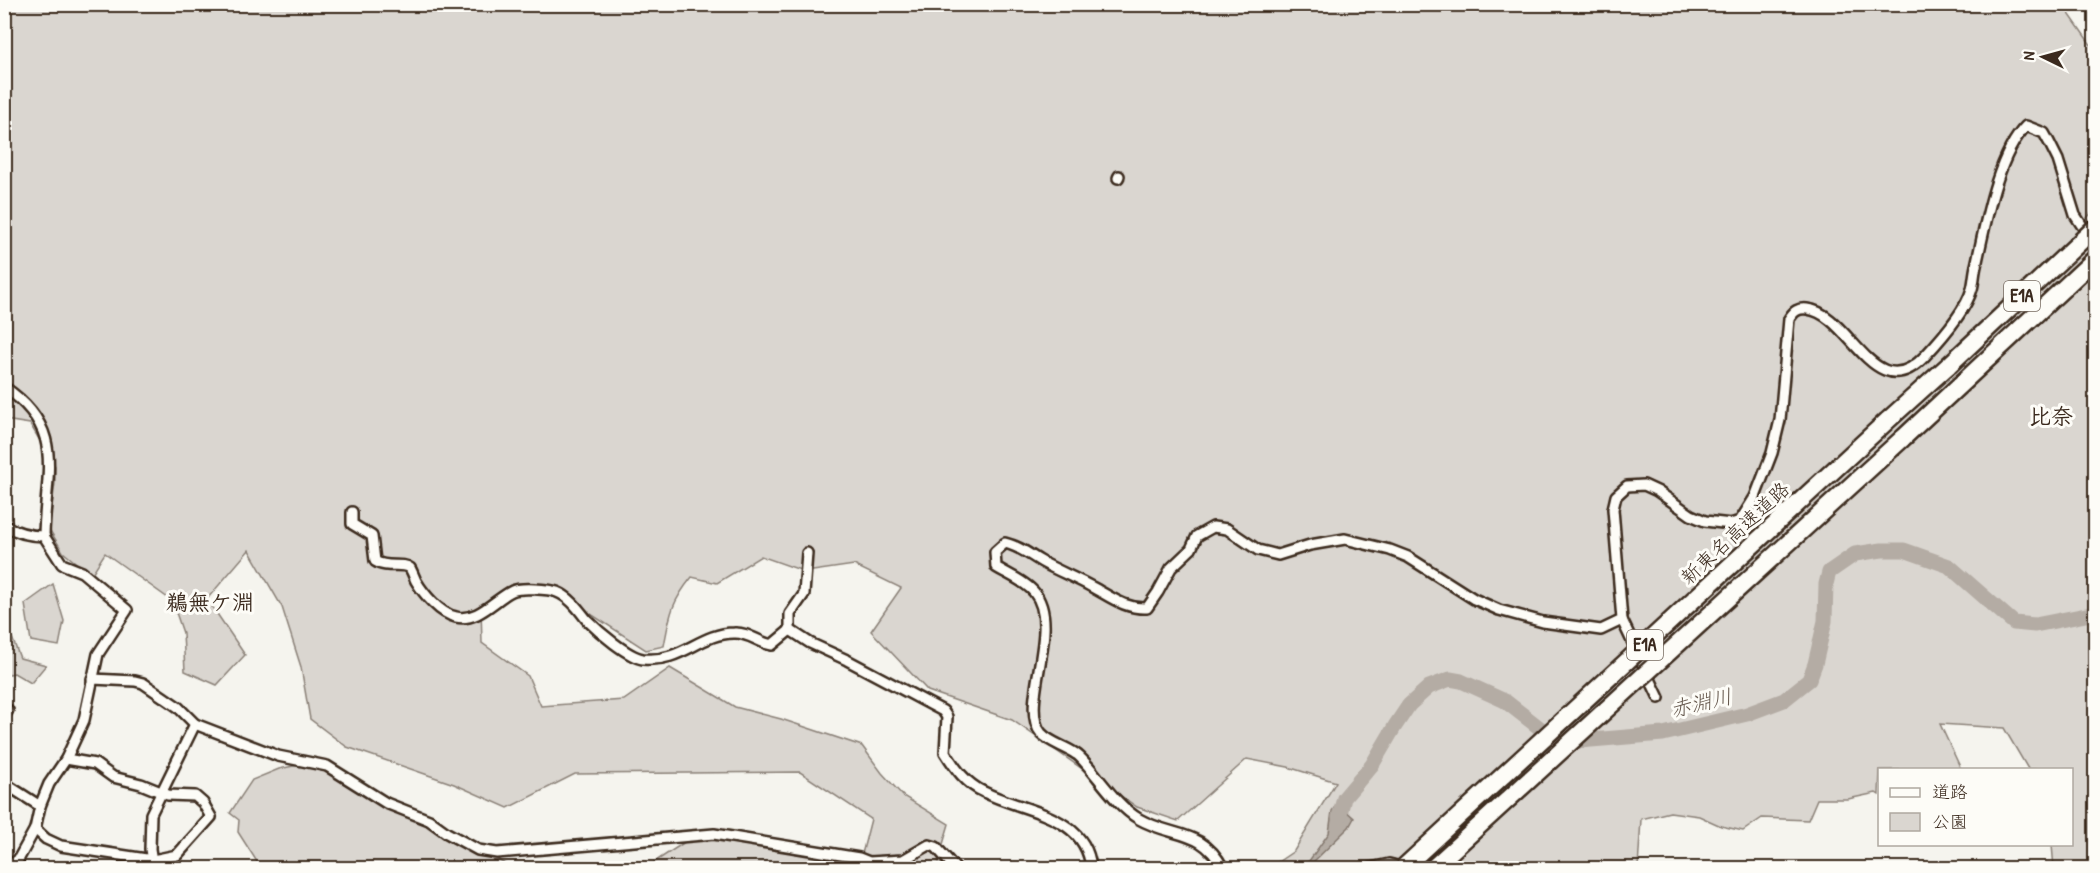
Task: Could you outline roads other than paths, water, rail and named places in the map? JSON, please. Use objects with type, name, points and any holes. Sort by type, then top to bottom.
[{"type":"highway","name":"新東名高速道路","points":[[1405,868],[2096,227]]},
{"type":"highway","name":"E1A","points":[[1433,868],[1902,439],[2096,258]]},
{"type":"street","points":[[1659,698],[1622,620],[1613,509],[1616,496],[1627,486],[1644,485],[1657,491],[1691,515],[1705,521],[1731,524],[1740,520],[1755,497],[1772,453],[1780,420],[1788,319],[1793,312],[1800,309],[1814,310],[1828,318],[1869,360],[1885,370],[1901,373],[1913,367],[1924,357],[1963,308],[1972,290],[1975,268],[2003,163],[2014,137],[2026,126],[2044,133],[2058,160],[2075,215],[2096,247]]},
{"type":"street","points":[[4,387],[29,406],[41,425],[48,446],[49,484],[44,510],[44,536],[62,564],[82,572],[127,610],[98,654],[84,720],[66,759],[49,784],[40,806],[35,829],[18,860],[4,868]]},
{"type":"street","points":[[352,512],[352,524],[372,536],[375,561],[386,566],[410,568],[424,594],[439,608],[455,617],[470,616],[484,611],[514,589],[556,591],[567,598],[590,623],[624,650],[640,659],[662,660],[721,634],[736,633],[754,637],[772,645],[790,630]]},
{"type":"street","points":[[4,525],[13,531],[31,536],[44,536]]},
{"type":"street","points":[[1223,868],[1204,845],[1186,835],[1138,819],[1123,806],[1077,755],[1051,741],[1041,732],[1035,720],[1045,622],[1042,604],[1033,590],[996,567],[995,552],[1005,543],[1019,547],[1040,561],[1091,586],[1124,606],[1135,609],[1147,608],[1171,568],[1191,549],[1197,536],[1213,527],[1227,528],[1258,550],[1278,555],[1310,545],[1345,539],[1390,550],[1415,561],[1474,599],[1499,610],[1543,622],[1601,630],[1622,620]]},
{"type":"street","points":[[790,630],[790,614],[804,594],[807,553]]},
{"type":"street","points":[[790,630],[810,643],[943,711],[947,717],[945,752],[965,778],[982,792],[1069,826],[1084,843],[1091,868]]},
{"type":"street","points":[[92,679],[143,683],[178,707],[195,724],[278,756],[327,766],[386,802],[429,820],[478,850],[497,853],[714,834],[837,854],[869,862],[903,860],[929,845],[936,847],[955,868]]},
{"type":"street","points":[[153,864],[150,849],[151,814],[195,724]]},
{"type":"street","points":[[35,829],[46,839],[61,846],[153,864],[177,855],[211,817],[203,803],[195,796],[168,795],[113,777],[95,764],[66,759]]},
{"type":"street","points":[[4,783],[40,806]]},
{"type":"street","points":[[1371,868],[1389,864],[1405,868]]},
{"type":"waterway","name":"赤淵川","points":[[1339,817],[1344,798],[1372,765],[1409,705],[1429,687],[1450,679],[1461,681],[1505,701],[1550,736],[1579,741],[1663,734],[1747,714],[1784,700],[1809,680],[1815,664],[1825,621],[1826,584],[1829,572],[1855,554],[1904,550],[1949,566],[2014,623],[2035,625],[2096,613]]},
{"type":"district","name":"比奈","points":[[2051,416]]},
{"type":"district","name":"鵜無ケ淵","points":[[210,602]]}]
